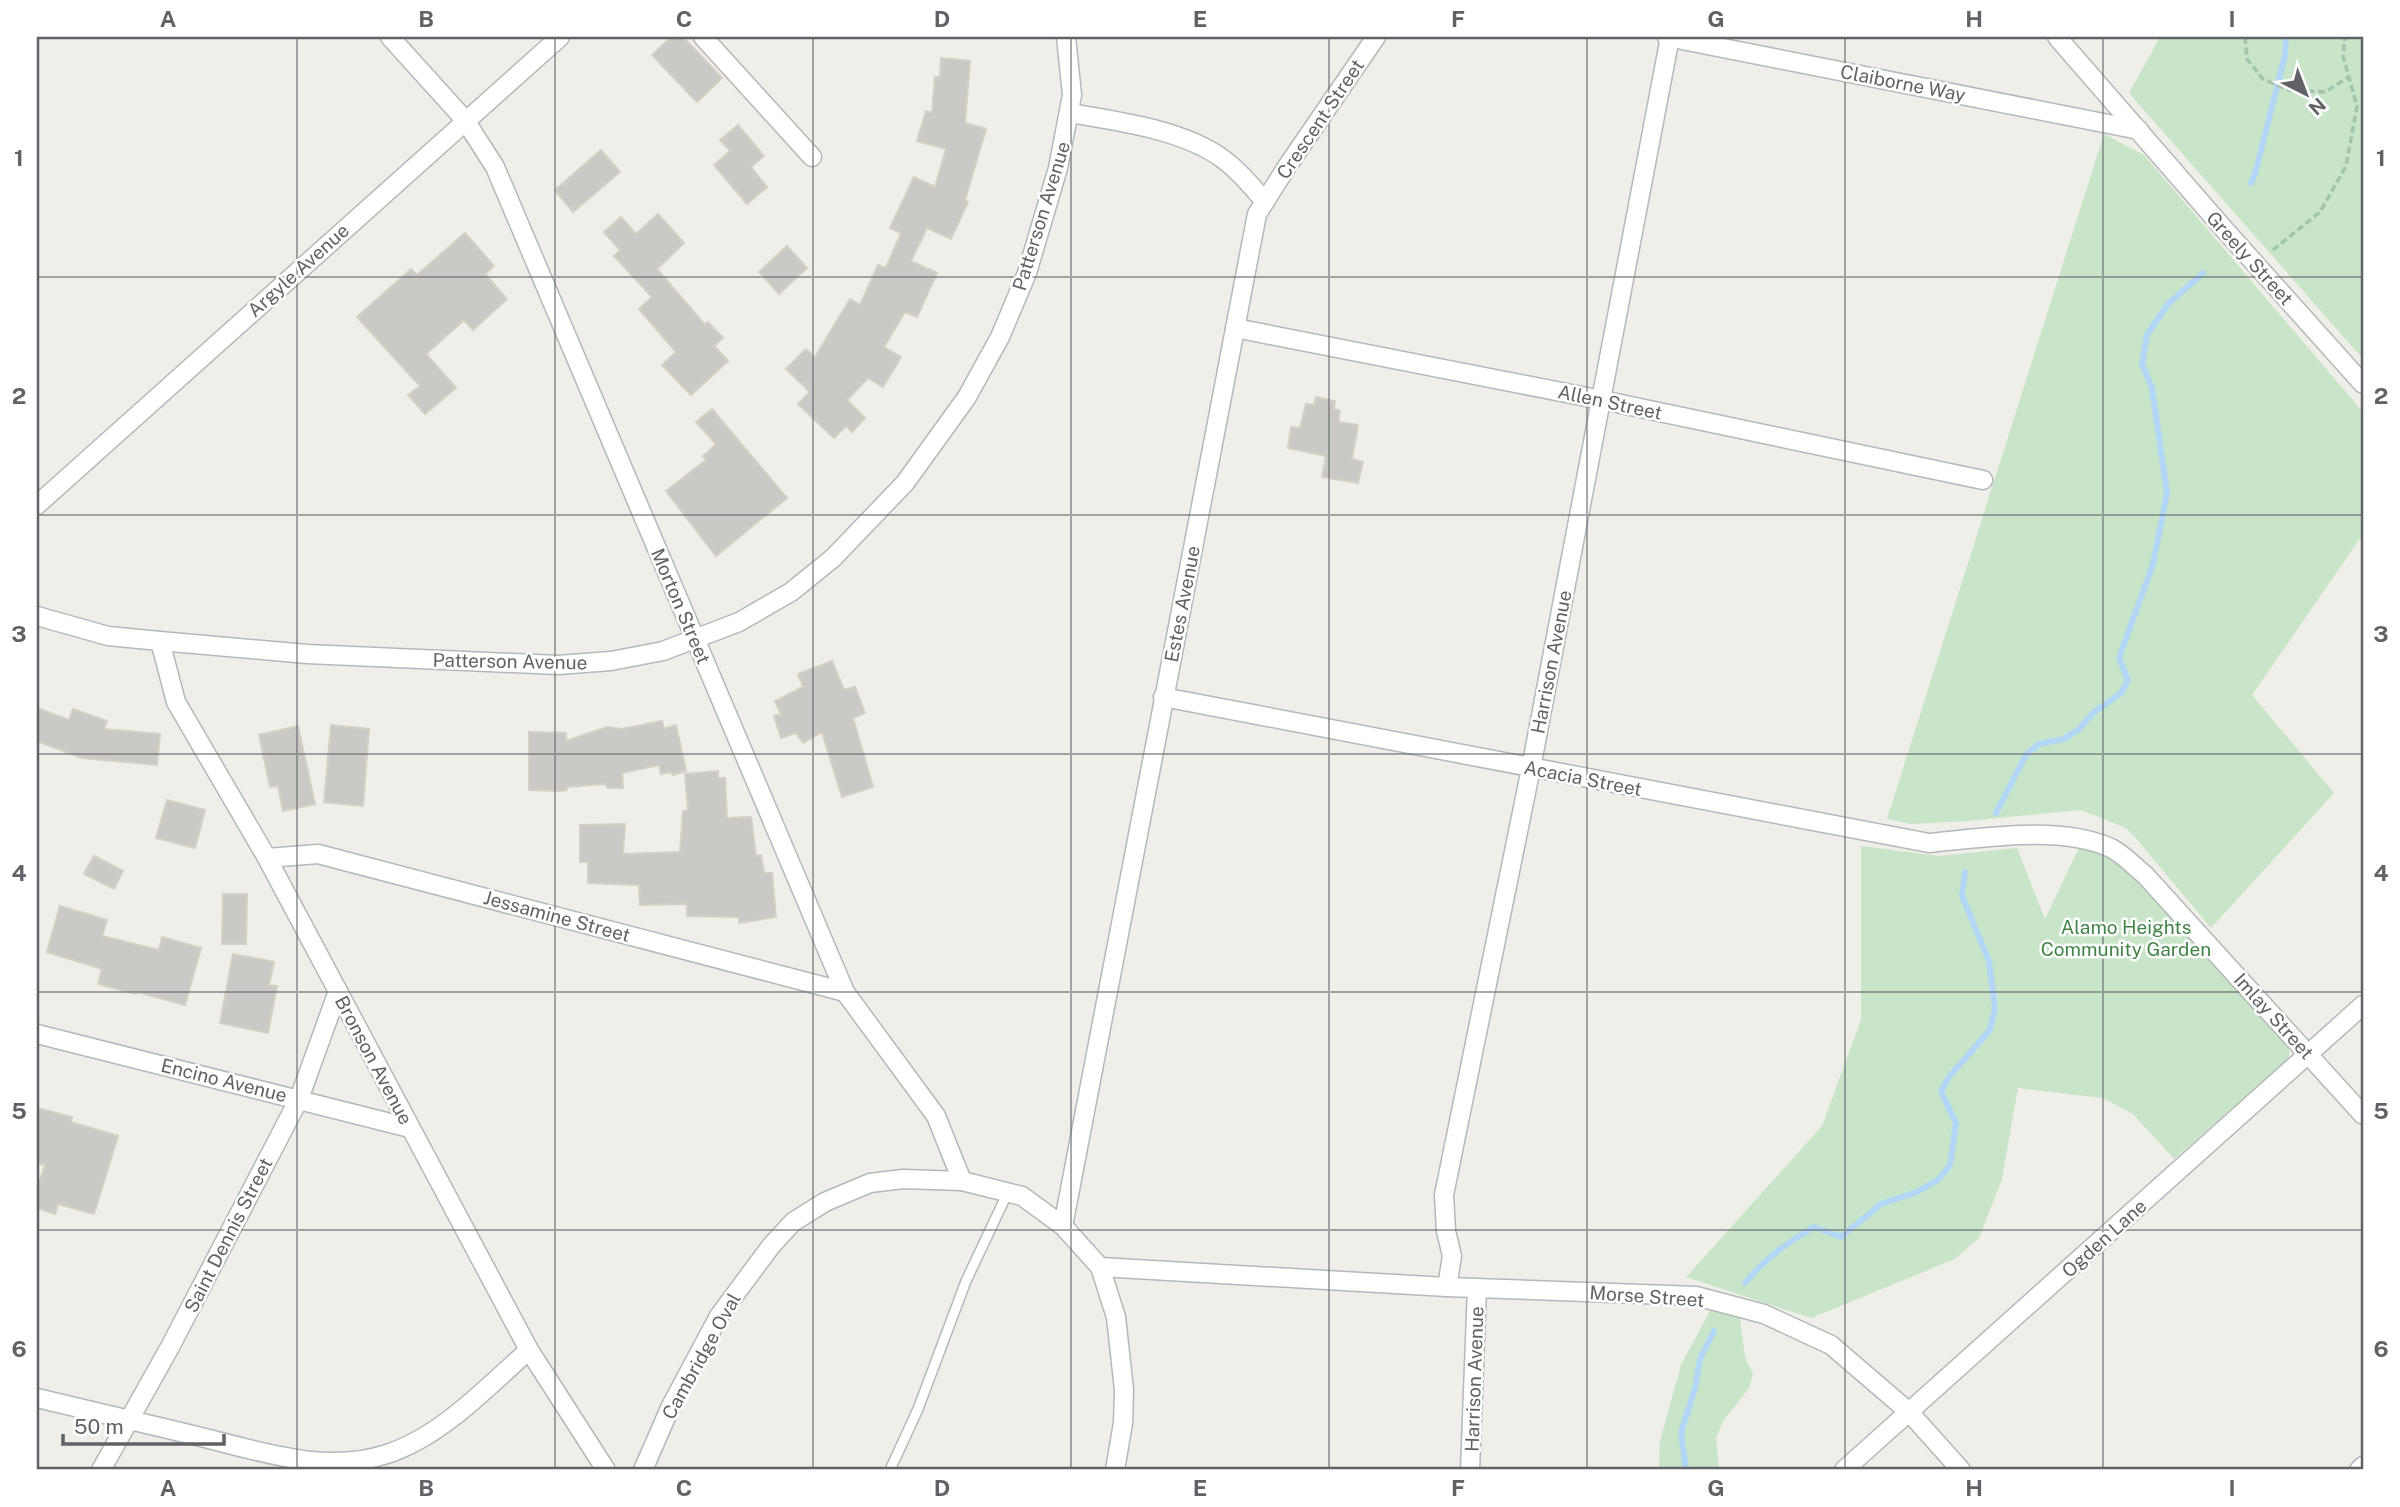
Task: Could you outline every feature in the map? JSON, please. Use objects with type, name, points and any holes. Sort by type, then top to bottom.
[{"type":"street","name":"Morton Street","points":[[390,37],[465,120],[495,167],[845,992],[936,1116],[962,1181]]},
{"type":"street","name":"Argyle Avenue","points":[[37,505],[560,37]]},
{"type":"street","points":[[703,37],[812,158]]},
{"type":"street","name":"Patterson Avenue","points":[[37,616],[108,636],[160,641],[307,654],[558,666],[611,661],[663,651],[739,622],[780,598],[833,558],[905,483],[967,397],[1000,337],[1027,274],[1058,168],[1072,95],[1066,37]]},
{"type":"street","name":"Crescent Street","points":[[1265,202],[1376,37]]},
{"type":"street","name":"Claiborne Way","points":[[1669,37],[2139,130]]},
{"type":"street","name":"Harrison Avenue","points":[[1447,1287],[1452,1256],[1444,1195],[1531,768],[1669,37]]},
{"type":"street","points":[[2057,37],[2139,130]]},
{"type":"street","points":[[1070,113],[1124,122],[1180,137],[1222,158],[1248,180],[1265,202]]},
{"type":"street","name":"Greely Street","points":[[2139,130],[2363,384]]},
{"type":"street","name":"Estes Avenue","points":[[1063,1226],[1257,214],[1265,202]]},
{"type":"street","name":"Allen Street","points":[[1235,328],[1602,400],[1983,480]]},
{"type":"street","name":"Bronson Avenue","points":[[160,641],[176,702],[267,858],[529,1350],[606,1470]]},
{"type":"street","name":"Acacia Street","points":[[1163,697],[1929,843],[2005,837]]},
{"type":"street","name":"Imlay Street","points":[[2005,837],[2066,835],[2113,848],[2145,875],[2363,1115]]},
{"type":"street","name":"Jessamine Street","points":[[267,858],[318,853],[845,992]]},
{"type":"street","name":"Saint Dennis Street","points":[[101,1470],[170,1347],[299,1099],[338,991]]},
{"type":"street","name":"Ogden Lane","points":[[1844,1470],[2363,1005]]},
{"type":"street","name":"Encino Avenue","points":[[37,1034],[410,1128]]},
{"type":"street","name":"Cambridge Oval","points":[[643,1470],[670,1408],[719,1316],[749,1273],[793,1222],[825,1202],[870,1183],[903,1179],[962,1181],[1022,1196],[1063,1226],[1100,1267],[1116,1317],[1124,1390],[1123,1423],[1115,1470]]},
{"type":"street","points":[[1100,1267],[1447,1287]]},
{"type":"street","name":"Morse Street","points":[[1447,1287],[1696,1296],[1764,1314],[1831,1345],[1909,1412],[1961,1470]]},
{"type":"street","name":"Harrison Avenue","points":[[1470,1470],[1477,1288]]},
{"type":"street","points":[[37,1398],[305,1462],[355,1460],[387,1454],[430,1432],[457,1413],[529,1350]]},
{"type":"street","points":[[2359,1470],[2363,1466]]},
{"type":"lane","points":[[890,1470],[918,1409],[966,1281],[1008,1192]]},
{"type":"path","points":[[2245,37],[2248,59],[2263,79],[2289,90],[2325,92],[2349,77]]},
{"type":"path","points":[[2273,250],[2320,212],[2346,166],[2357,106],[2343,56],[2345,37]]},
{"type":"green space","points":[[2160,37],[2363,37],[2363,359],[2129,93]]},
{"type":"green space","points":[[2104,134],[2144,155],[2363,412],[2363,534],[2252,695],[2334,793],[2211,928],[2124,827],[2081,810],[1911,824],[1887,819]]},
{"type":"green space","name":"Alamo Heights Community Garden","points":[[1861,846],[1939,856],[2017,848],[2045,919],[2080,846],[2110,857],[2138,882],[2289,1047],[2289,1058],[2174,1159],[2133,1114],[2103,1098],[2018,1088],[2002,1179],[1979,1238],[1955,1259],[1811,1318],[1686,1277],[1822,1126],[1861,1020]]},
{"type":"green space","points":[[1712,1307],[1740,1319],[1745,1357],[1753,1374],[1749,1388],[1724,1420],[1716,1437],[1719,1470],[1659,1470],[1660,1441],[1681,1365]]},
{"type":"building","points":[[671,37],[683,37],[722,78],[697,102],[652,55]]},
{"type":"building","points":[[941,58],[970,61],[965,123],[986,129],[965,200],[968,202],[951,239],[927,228],[911,261],[937,273],[917,317],[905,312],[884,347],[901,357],[883,387],[868,378],[847,400],[865,418],[852,432],[846,426],[834,438],[798,404],[810,392],[786,369],[806,349],[815,357],[850,299],[860,305],[878,265],[886,268],[901,233],[890,228],[914,177],[935,187],[946,149],[917,141],[926,111],[932,113],[935,77],[940,77]]},
{"type":"building","points":[[738,125],[764,156],[751,167],[767,187],[747,204],[714,165],[730,151],[720,140]]},
{"type":"building","points":[[601,150],[620,172],[573,212],[555,190]]},
{"type":"building","points":[[658,214],[684,243],[657,269],[705,325],[708,322],[723,338],[714,346],[728,361],[691,395],[662,365],[676,352],[639,309],[652,297],[614,256],[620,250],[604,232],[621,217],[636,234]]},
{"type":"building","points":[[465,233],[494,266],[485,274],[507,299],[473,330],[464,320],[426,354],[456,388],[425,414],[408,395],[420,386],[357,317],[411,269],[417,275]]},
{"type":"building","points":[[787,246],[807,268],[779,294],[759,272]]},
{"type":"building","points":[[1316,397],[1335,401],[1334,409],[1340,411],[1338,422],[1358,425],[1352,459],[1363,462],[1358,483],[1322,477],[1326,456],[1288,448],[1291,427],[1300,428],[1306,404],[1314,405]]},
{"type":"building","points":[[712,409],[787,498],[716,556],[666,491],[706,460],[703,456],[716,444],[696,422]]},
{"type":"building","points":[[832,661],[844,690],[855,687],[865,713],[853,718],[873,787],[842,797],[822,732],[803,743],[796,733],[781,738],[774,716],[781,714],[775,701],[803,687],[798,674]]},
{"type":"building","points":[[37,708],[69,720],[73,709],[107,721],[104,729],[160,734],[157,765],[82,758],[37,741]]},
{"type":"building","points":[[662,721],[664,729],[676,725],[686,771],[673,775],[671,772],[661,774],[659,765],[622,773],[623,788],[608,788],[605,784],[567,787],[567,790],[559,791],[529,790],[529,732],[566,733],[566,741],[607,727],[622,729]]},
{"type":"building","points":[[331,725],[369,729],[363,806],[324,802]]},
{"type":"building","points":[[298,726],[315,804],[283,811],[278,786],[270,787],[259,735]]},
{"type":"building","points":[[718,771],[718,778],[725,778],[727,818],[751,817],[756,856],[761,855],[764,873],[772,873],[776,917],[739,923],[739,917],[687,916],[687,904],[640,905],[639,885],[588,883],[588,862],[580,862],[580,825],[625,824],[623,854],[680,852],[683,811],[688,811],[685,774]]},
{"type":"building","points":[[167,800],[205,810],[195,848],[156,838]]},
{"type":"building","points":[[94,856],[123,871],[114,889],[84,874]]},
{"type":"building","points":[[223,894],[247,894],[246,944],[222,944]]},
{"type":"building","points":[[60,906],[107,920],[102,936],[159,950],[162,937],[201,948],[185,1005],[98,984],[102,969],[47,952]]},
{"type":"building","points":[[233,954],[274,962],[269,985],[277,986],[268,1033],[220,1023]]},
{"type":"building","points":[[37,1108],[72,1117],[71,1122],[118,1136],[94,1214],[58,1204],[55,1214],[37,1208],[37,1188],[45,1165],[37,1163]]},
{"type":"waterway","points":[[2251,183],[2285,55],[2286,37]]},
{"type":"waterway","points":[[1996,813],[2026,755],[2039,744],[2064,739],[2079,729],[2093,713],[2121,693],[2128,680],[2119,658],[2153,564],[2167,493],[2152,388],[2142,364],[2147,335],[2168,304],[2203,273]]},
{"type":"waterway","points":[[1745,1283],[1776,1252],[1814,1227],[1841,1237],[1881,1204],[1917,1192],[1939,1179],[1950,1165],[1956,1123],[1941,1091],[1949,1077],[1990,1030],[1995,1008],[1989,961],[1962,896],[1965,872]]},
{"type":"waterway","points":[[1686,1470],[1681,1432],[1695,1389],[1700,1359],[1714,1331]]}]
